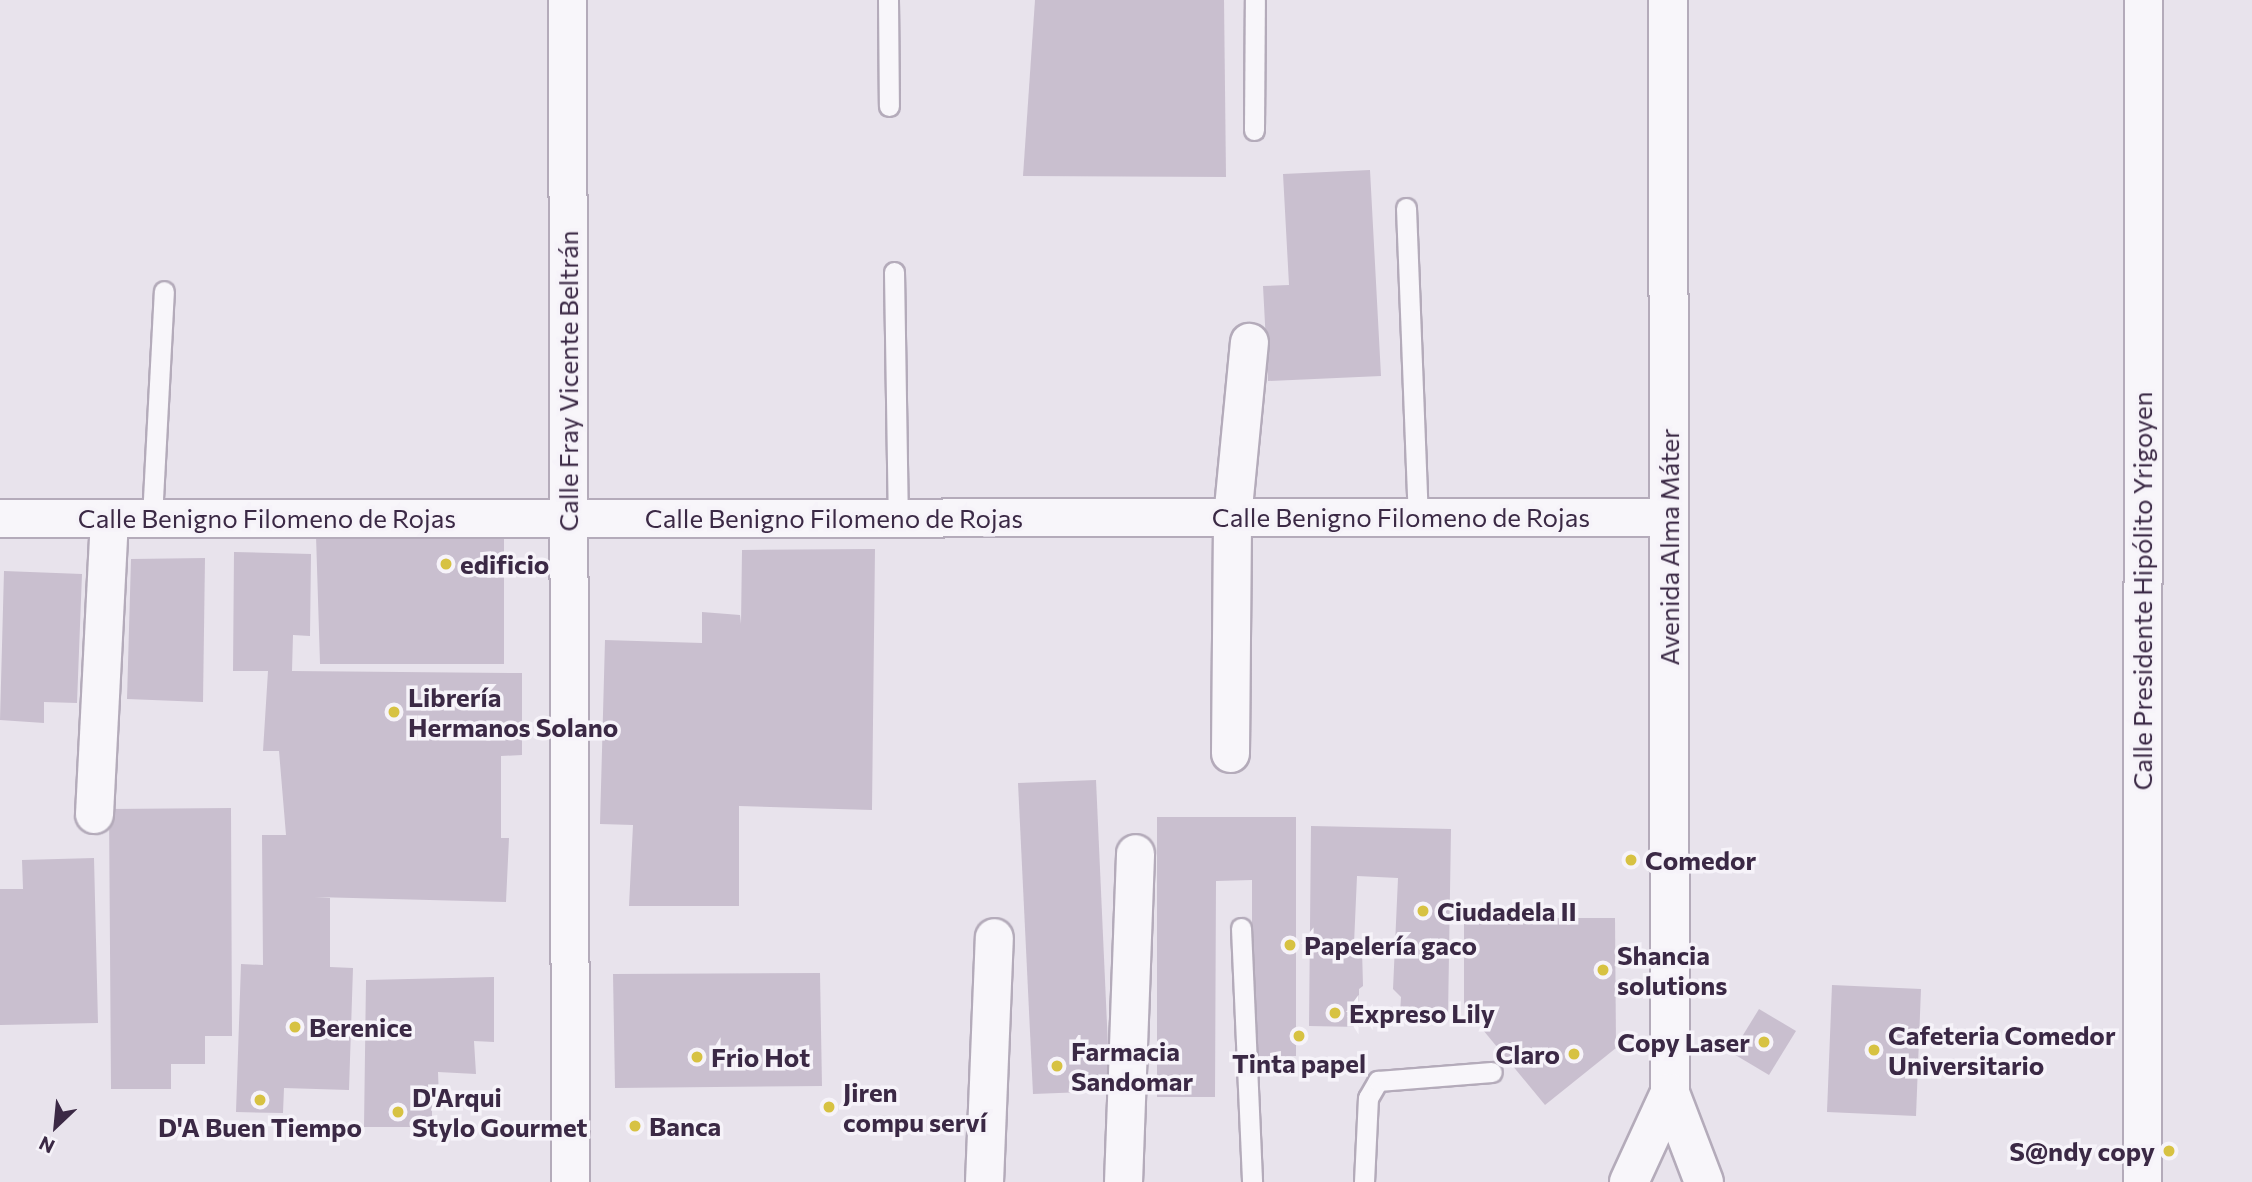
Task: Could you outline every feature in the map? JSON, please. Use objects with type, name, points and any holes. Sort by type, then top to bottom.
[{"type":"street","name":"Calle Fray Vicente Beltrán","points":[[567,0],[569,1182]]},
{"type":"street","name":"Avenida Alma Máter","points":[[1668,0],[1670,1094],[1703,1182]]},
{"type":"street","name":"Calle Presidente Hipólito Yrigoyen","points":[[2142,1182],[2143,0]]},
{"type":"street","points":[[1230,753],[1231,518],[1249,342]]},
{"type":"street","name":"Calle Benigno Filomeno de Rojas","points":[[0,518],[1669,517]]},
{"type":"street","points":[[94,814],[109,518]]},
{"type":"street","points":[[1124,1182],[1135,853]]},
{"type":"street","points":[[984,1182],[994,937]]},
{"type":"street","name":"Avenida Alma Máter","points":[[1629,1182],[1670,1094]]},
{"type":"lane","points":[[888,0],[889,106]]},
{"type":"lane","points":[[1254,130],[1255,0]]},
{"type":"lane","points":[[1406,208],[1418,517]]},
{"type":"lane","points":[[894,272],[898,518]]},
{"type":"lane","points":[[152,518],[164,291]]},
{"type":"lane","points":[[1241,928],[1252,1182]]},
{"type":"lane","points":[[1364,1182],[1368,1098],[1378,1081],[1492,1072]]},
{"type":"building","points":[[1035,0],[1224,0],[1226,177],[1023,176]]},
{"type":"building","points":[[1370,170],[1381,376],[1268,381],[1263,286],[1289,285],[1283,174]]},
{"type":"building","points":[[504,531],[504,664],[320,664],[316,535]]},
{"type":"building","points":[[875,549],[872,810],[739,806],[739,906],[629,906],[633,825],[600,824],[605,640],[702,643],[702,612],[740,615],[741,624],[742,550]]},
{"type":"building","points":[[234,552],[311,554],[310,636],[293,635],[292,671],[522,673],[522,755],[501,756],[501,838],[509,838],[506,902],[315,897],[330,898],[330,967],[353,968],[349,1090],[284,1088],[283,1113],[236,1112],[241,964],[263,965],[262,835],[286,835],[279,751],[263,751],[268,671],[233,671]]},
{"type":"building","points":[[205,558],[203,702],[127,699],[131,559]]},
{"type":"building","points":[[4,571],[82,574],[77,703],[44,702],[44,723],[0,720]]},
{"type":"building","points":[[1096,780],[1110,1091],[1033,1094],[1018,783]]},
{"type":"building","points":[[231,808],[232,1036],[205,1036],[205,1064],[171,1064],[171,1089],[111,1089],[109,809]]},
{"type":"building","points":[[1157,817],[1296,817],[1296,1056],[1252,1056],[1252,880],[1216,881],[1215,1097],[1157,1097]]},
{"type":"building","name":"Ciudadela II","points":[[1311,826],[1451,829],[1448,1017],[1430,1016],[1421,1023],[1418,1015],[1400,1014],[1401,997],[1393,989],[1398,878],[1357,876],[1354,944],[1362,949],[1363,986],[1359,989],[1359,1027],[1309,1026]]},
{"type":"building","points":[[94,858],[98,1023],[0,1025],[0,889],[23,889],[22,860]]},
{"type":"building","points":[[1464,918],[1615,918],[1616,1048],[1545,1105],[1464,1007]]},
{"type":"building","points":[[820,973],[822,1086],[615,1088],[613,974]]},
{"type":"building","points":[[494,977],[494,1042],[474,1041],[476,1074],[438,1072],[439,1098],[432,1098],[432,1127],[364,1127],[366,980]]},
{"type":"building","name":"Cafeteria Comedor Universitario","points":[[1832,985],[1921,989],[1916,1116],[1827,1112]]},
{"type":"building","name":"Copy Laser","points":[[1759,1009],[1796,1031],[1769,1075],[1732,1053]]},
{"type":"place","name":"edificio","points":[[446,564]]},
{"type":"place","name":"Librería Hermanos Solano","points":[[394,712]]},
{"type":"place","name":"Comedor","points":[[1631,860]]},
{"type":"place","name":"Ciudadela II","points":[[1423,911]]},
{"type":"place","name":"Papelería gaco","points":[[1290,945]]},
{"type":"place","name":"Shancia solutions","points":[[1603,970]]},
{"type":"place","name":"Expreso Lily","points":[[1335,1013]]},
{"type":"place","name":"Berenice","points":[[295,1027]]},
{"type":"place","name":"Tinta papel","points":[[1299,1036]]},
{"type":"place","name":"Copy Laser","points":[[1764,1042]]},
{"type":"place","name":"Cafeteria Comedor Universitario","points":[[1874,1050]]},
{"type":"place","name":"Claro","points":[[1574,1054]]},
{"type":"place","name":"Frio Hot","points":[[697,1057]]},
{"type":"place","name":"Farmacia Sandomar","points":[[1057,1066]]},
{"type":"place","name":"D'A Buen Tiempo","points":[[260,1100]]},
{"type":"place","name":"Jiren compu serví","points":[[829,1107]]},
{"type":"place","name":"D'Arqui Stylo Gourmet","points":[[398,1112]]},
{"type":"place","name":"Banca","points":[[635,1126]]},
{"type":"place","name":"S@ndy copy","points":[[2169,1151]]}]
